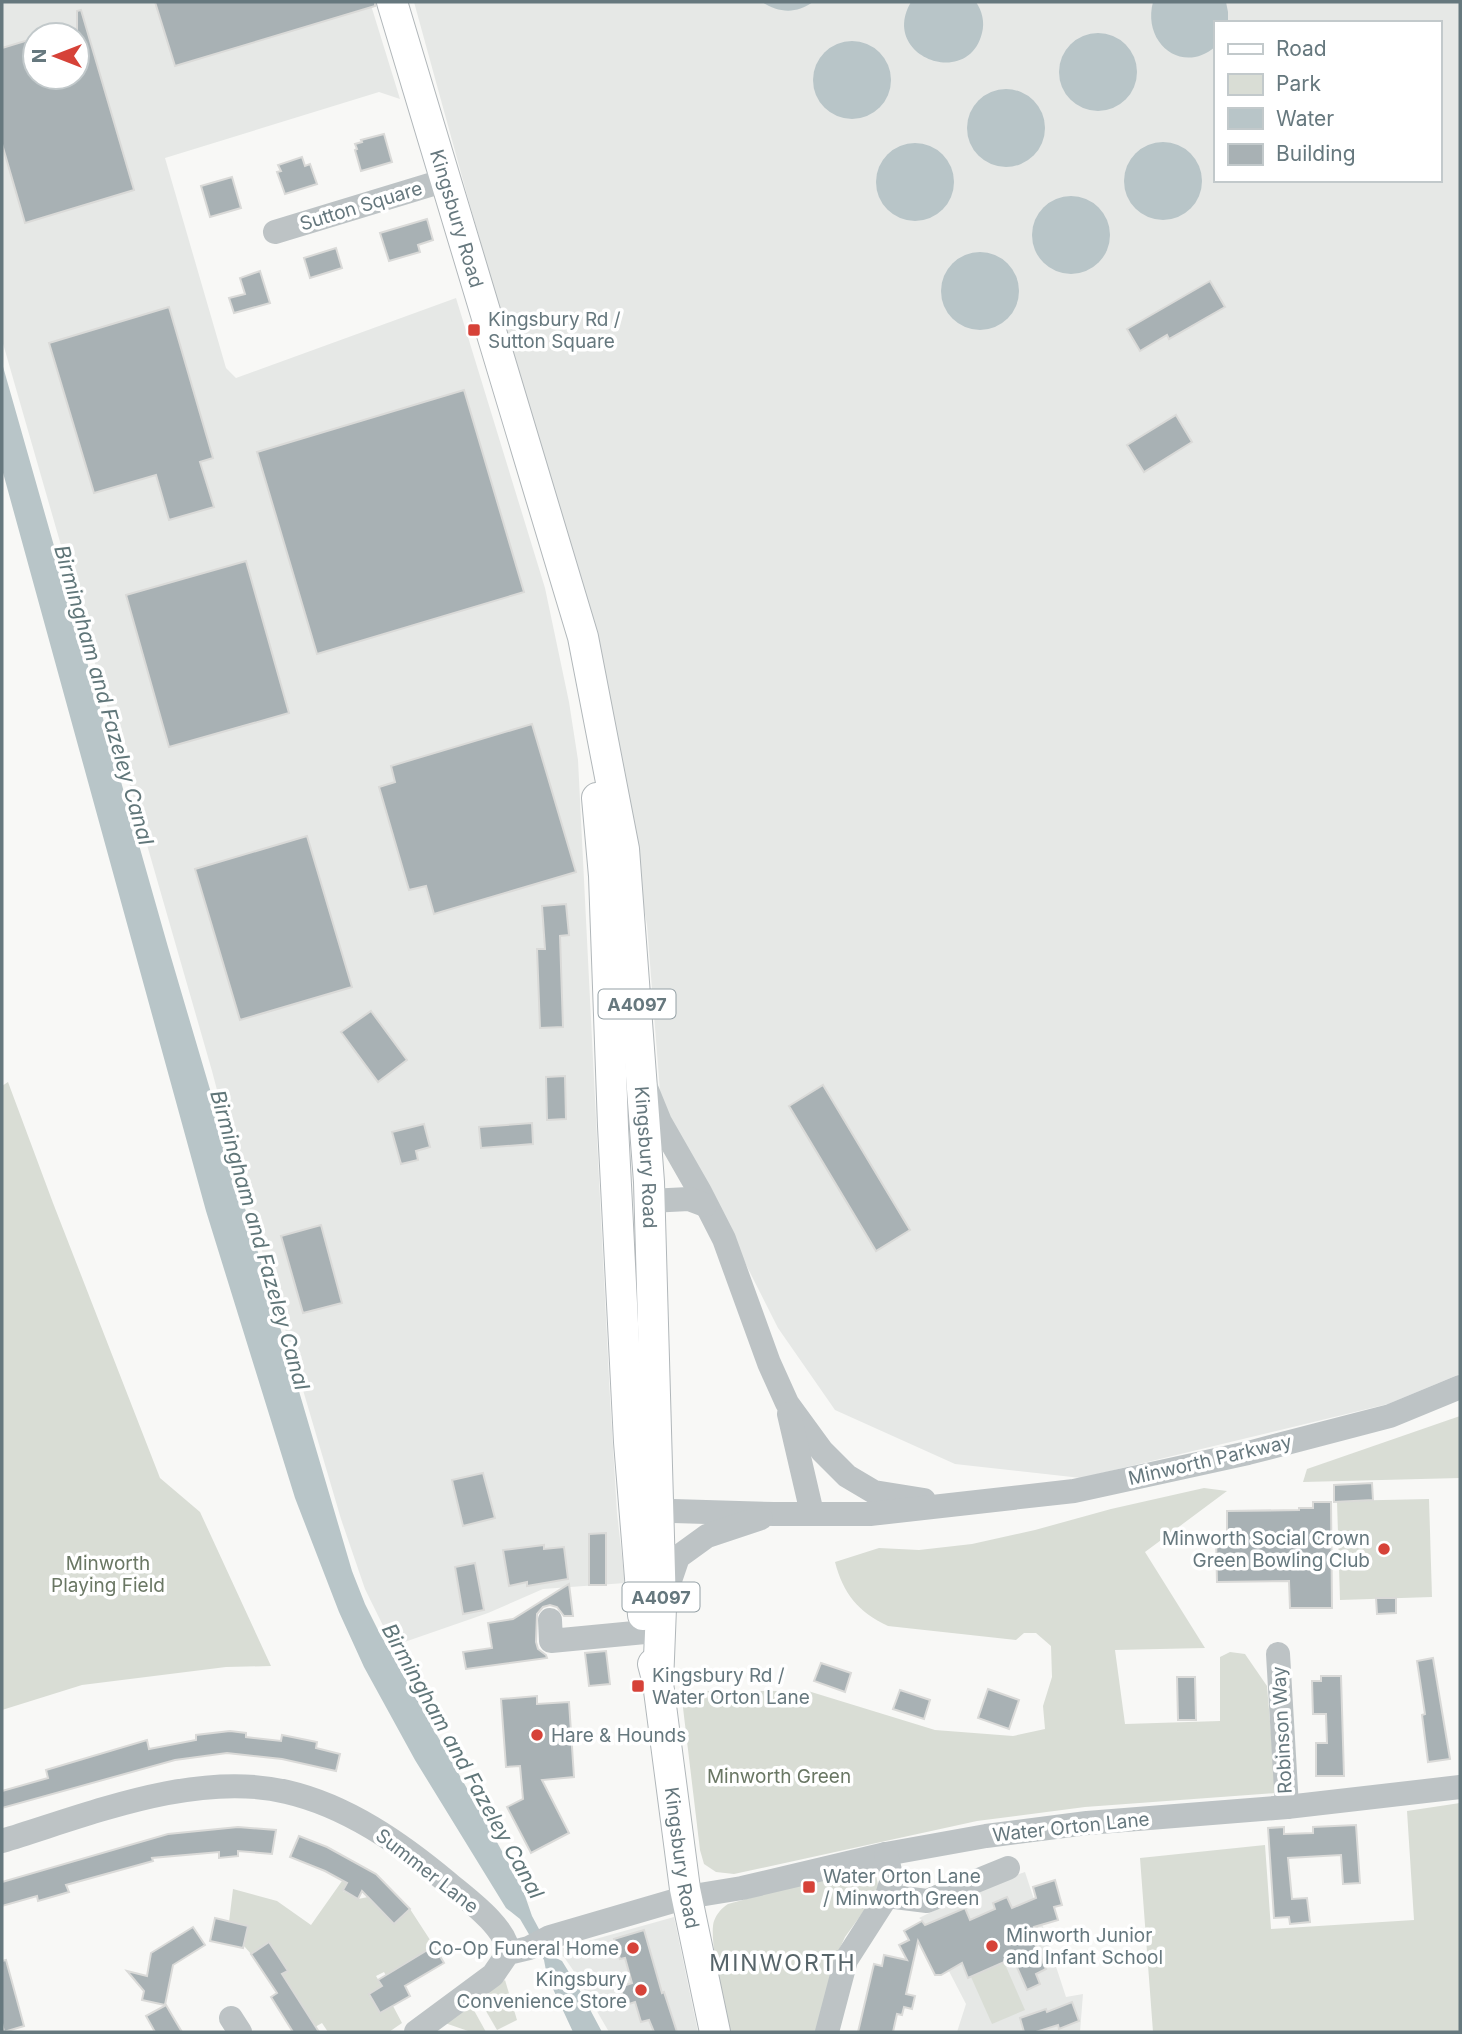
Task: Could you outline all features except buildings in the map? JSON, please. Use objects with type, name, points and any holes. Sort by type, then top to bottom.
[{"type":"main road","name":"Kingsbury Road","points":[[392,2],[583,637],[624,849],[648,1160],[646,1510],[653,1620],[658,1683],[687,1897],[715,2032]]},
{"type":"main road","name":"Kingsbury Road","points":[[583,637],[604,876],[613,1126],[628,1406],[646,1510]]},
{"type":"main road","points":[[613,1126],[629,1122],[620,929],[624,849]]},
{"type":"main road","points":[[613,1126],[648,1160]]},
{"type":"main road","points":[[628,1406],[639,1352],[635,1227],[638,1212],[649,1201]]},
{"type":"street","name":"Sutton Square","points":[[275,232],[446,180]]},
{"type":"street","name":"Minworth Parkway","points":[[643,1078],[660,1122],[724,1239],[769,1363],[787,1404],[822,1451],[847,1476],[874,1492],[953,1504]]},
{"type":"street","points":[[649,1201],[689,1199],[705,1205]]},
{"type":"street","name":"Minworth Parkway","points":[[646,1510],[870,1514],[1074,1492],[1248,1453],[1390,1416],[1460,1387]]},
{"type":"street","points":[[787,1404],[812,1513]]},
{"type":"street","points":[[775,1514],[792,1488],[799,1455]]},
{"type":"street","name":"Minworth Parkway","points":[[653,1620],[678,1557],[706,1536],[775,1514]]},
{"type":"street","points":[[550,1620],[551,1641],[653,1620]]},
{"type":"street","name":"Robinson Way","points":[[1278,1654],[1287,1807]]},
{"type":"street","name":"Summer Lane","points":[[2,1841],[139,1799],[175,1791],[245,1787],[288,1792],[329,1807],[396,1842],[476,1906],[508,1944],[529,1946]]},
{"type":"street","name":"Water Orton Lane","points":[[529,1946],[687,1897],[742,1888],[886,1854],[986,1836],[1087,1823],[1287,1807],[1460,1787]]},
{"type":"street","points":[[827,2032],[846,1960],[887,1896],[891,1879],[886,1854]]},
{"type":"street","name":"Water Orton Lane","points":[[887,1896],[927,1902],[1008,1868]]},
{"type":"street","points":[[416,2032],[529,1946]]},
{"type":"shaded area","points":[[2,2],[370,2],[400,99],[379,92],[165,158],[226,368],[236,378],[456,298],[545,588],[578,760],[610,1398],[617,1513],[625,1583],[543,1589],[488,1613],[393,1646],[365,1589],[341,1519],[237,1166],[2,340]]},
{"type":"shaded area","points":[[414,2],[1460,2],[1460,1374],[1388,1404],[1081,1478],[955,1464],[835,1410],[778,1328],[726,1225],[662,1117],[647,925],[594,637]]},
{"type":"shaded area","name":"Minworth Junior and Infant School","points":[[1025,1872],[1066,1997],[1083,1994],[1080,2032],[957,2032],[966,2004],[919,1918],[988,1884]]},
{"type":"shaded area","points":[[674,1917],[698,2032],[609,2032],[573,1970],[564,1957],[553,1951]]},
{"type":"green space","name":"Minworth Playing Field","points":[[8,1082],[160,1478],[200,1512],[271,1666],[226,1667],[82,1685],[2,1710],[2,1086]]},
{"type":"green space","points":[[1460,1416],[1460,1478],[1303,1482],[1307,1469]]},
{"type":"green space","name":"Minworth Green","points":[[1204,1488],[1227,1491],[1145,1552],[1205,1648],[1115,1650],[1125,1724],[1220,1721],[1220,1657],[1230,1652],[1245,1654],[1267,1686],[1276,1793],[1085,1807],[977,1821],[734,1874],[716,1872],[704,1864],[700,1850],[681,1691],[808,1691],[935,1730],[1013,1736],[1045,1729],[1043,1706],[1052,1677],[1051,1646],[1036,1633],[1024,1633],[1016,1640],[888,1626],[877,1621],[853,1600],[842,1583],[835,1562],[879,1548],[919,1550],[972,1544]]},
{"type":"green space","name":"Minworth Social Crown Green Bowling Club","points":[[1429,1499],[1432,1597],[1340,1600],[1337,1501]]},
{"type":"green space","points":[[1460,1803],[1460,2032],[1153,2032],[1140,1858],[1265,1845],[1271,1929],[1414,1920],[1407,1811]]},
{"type":"green space","points":[[869,1866],[876,1875],[879,1890],[845,1937],[835,1959],[816,2032],[729,2032],[713,1943],[714,1921],[720,1911],[728,1904]]},
{"type":"green space","points":[[342,1881],[347,1883],[343,1891],[358,1899],[368,1897],[394,1924],[410,1909],[434,1946],[389,1981],[384,1972],[376,1976],[382,1986],[369,1995],[380,2013],[393,2006],[402,2023],[389,2032],[328,2032],[322,2023],[315,2027],[272,1981],[288,1970],[269,1943],[251,1954],[244,1946],[248,1926],[229,1922],[233,1889],[277,1901],[311,1925]]},
{"type":"green space","points":[[1004,1962],[1025,2010],[992,2024],[971,1977]]},
{"type":"green space","points":[[505,1980],[517,2020],[497,2030],[479,1999]]},
{"type":"green space","points":[[471,2005],[486,2032],[471,2032],[442,2022]]},
{"type":"water","points":[[762,2],[813,2],[800,9],[788,11]]},
{"type":"water","points":[[911,2],[976,2],[983,25],[974,50],[960,60],[945,62],[929,59],[916,51],[907,38],[904,21]]},
{"type":"water","points":[[1153,2],[1226,2],[1228,12],[1228,21],[1214,21],[1214,48],[1190,58],[1178,56],[1159,42],[1151,17]]},
{"type":"water","points":[[1090,33],[1106,33],[1120,39],[1131,50],[1137,64],[1137,80],[1131,94],[1120,105],[1106,111],[1090,111],[1076,105],[1065,94],[1059,80],[1059,64],[1065,50],[1076,39]]},
{"type":"water","points":[[844,41],[860,41],[874,47],[885,58],[891,72],[891,88],[885,102],[874,113],[860,119],[844,119],[830,113],[819,102],[813,88],[813,72],[819,58],[830,47]]},
{"type":"water","points":[[998,89],[1014,89],[1028,95],[1039,106],[1045,120],[1045,136],[1039,150],[1028,161],[1014,167],[998,167],[984,161],[973,150],[967,136],[967,120],[973,106],[984,95]]},
{"type":"water","points":[[1155,142],[1171,142],[1185,148],[1196,159],[1202,173],[1202,189],[1196,203],[1185,214],[1171,220],[1155,220],[1141,214],[1130,203],[1124,189],[1124,173],[1130,159],[1141,148]]},
{"type":"water","points":[[907,143],[923,143],[937,149],[948,160],[954,174],[954,190],[948,204],[937,215],[923,221],[907,221],[893,215],[882,204],[876,190],[876,174],[882,160],[893,149]]},
{"type":"water","points":[[1063,196],[1079,196],[1093,202],[1104,213],[1110,227],[1110,243],[1104,257],[1093,268],[1079,274],[1063,274],[1049,268],[1038,257],[1032,243],[1032,227],[1038,213],[1049,202]]},
{"type":"water","points":[[972,252],[988,252],[1002,258],[1013,269],[1019,283],[1019,299],[1013,313],[1002,324],[988,330],[972,330],[958,324],[947,313],[941,299],[941,283],[947,269],[958,258]]},
{"type":"water","points":[[2,363],[168,947],[352,1571],[379,1632],[523,1890],[532,1916],[554,1957],[562,1961],[602,2032],[573,2032],[547,1976],[544,1960],[520,1919],[506,1908],[415,1760],[364,1667],[339,1612],[295,1498],[206,1211],[2,469]]},
{"type":"place","name":"Kingsbury Rd / Sutton Square","points":[[474,330]]},
{"type":"place","name":"Minworth Social Crown Green Bowling Club","points":[[1384,1549]]},
{"type":"place","name":"Kingsbury Rd / Water Orton Lane","points":[[638,1686]]},
{"type":"place","name":"Hare & Hounds","points":[[537,1735]]},
{"type":"place","name":"Water Orton Lane / Minworth Green","points":[[809,1887]]},
{"type":"place","name":"Minworth Junior and Infant School","points":[[992,1946]]},
{"type":"place","name":"Co-Op Funeral Home","points":[[633,1948]]},
{"type":"place","name":"Kingsbury Convenience Store","points":[[641,1990]]},
{"type":"district","name":"MINWORTH","points":[[783,1963]]},
{"type":"water label","name":"Birmingham and Fazeley Canal","points":[[104,695]]},
{"type":"water label","name":"Birmingham and Fazeley Canal","points":[[260,1240]]},
{"type":"water label","name":"Birmingham and Fazeley Canal","points":[[463,1761]]}]
